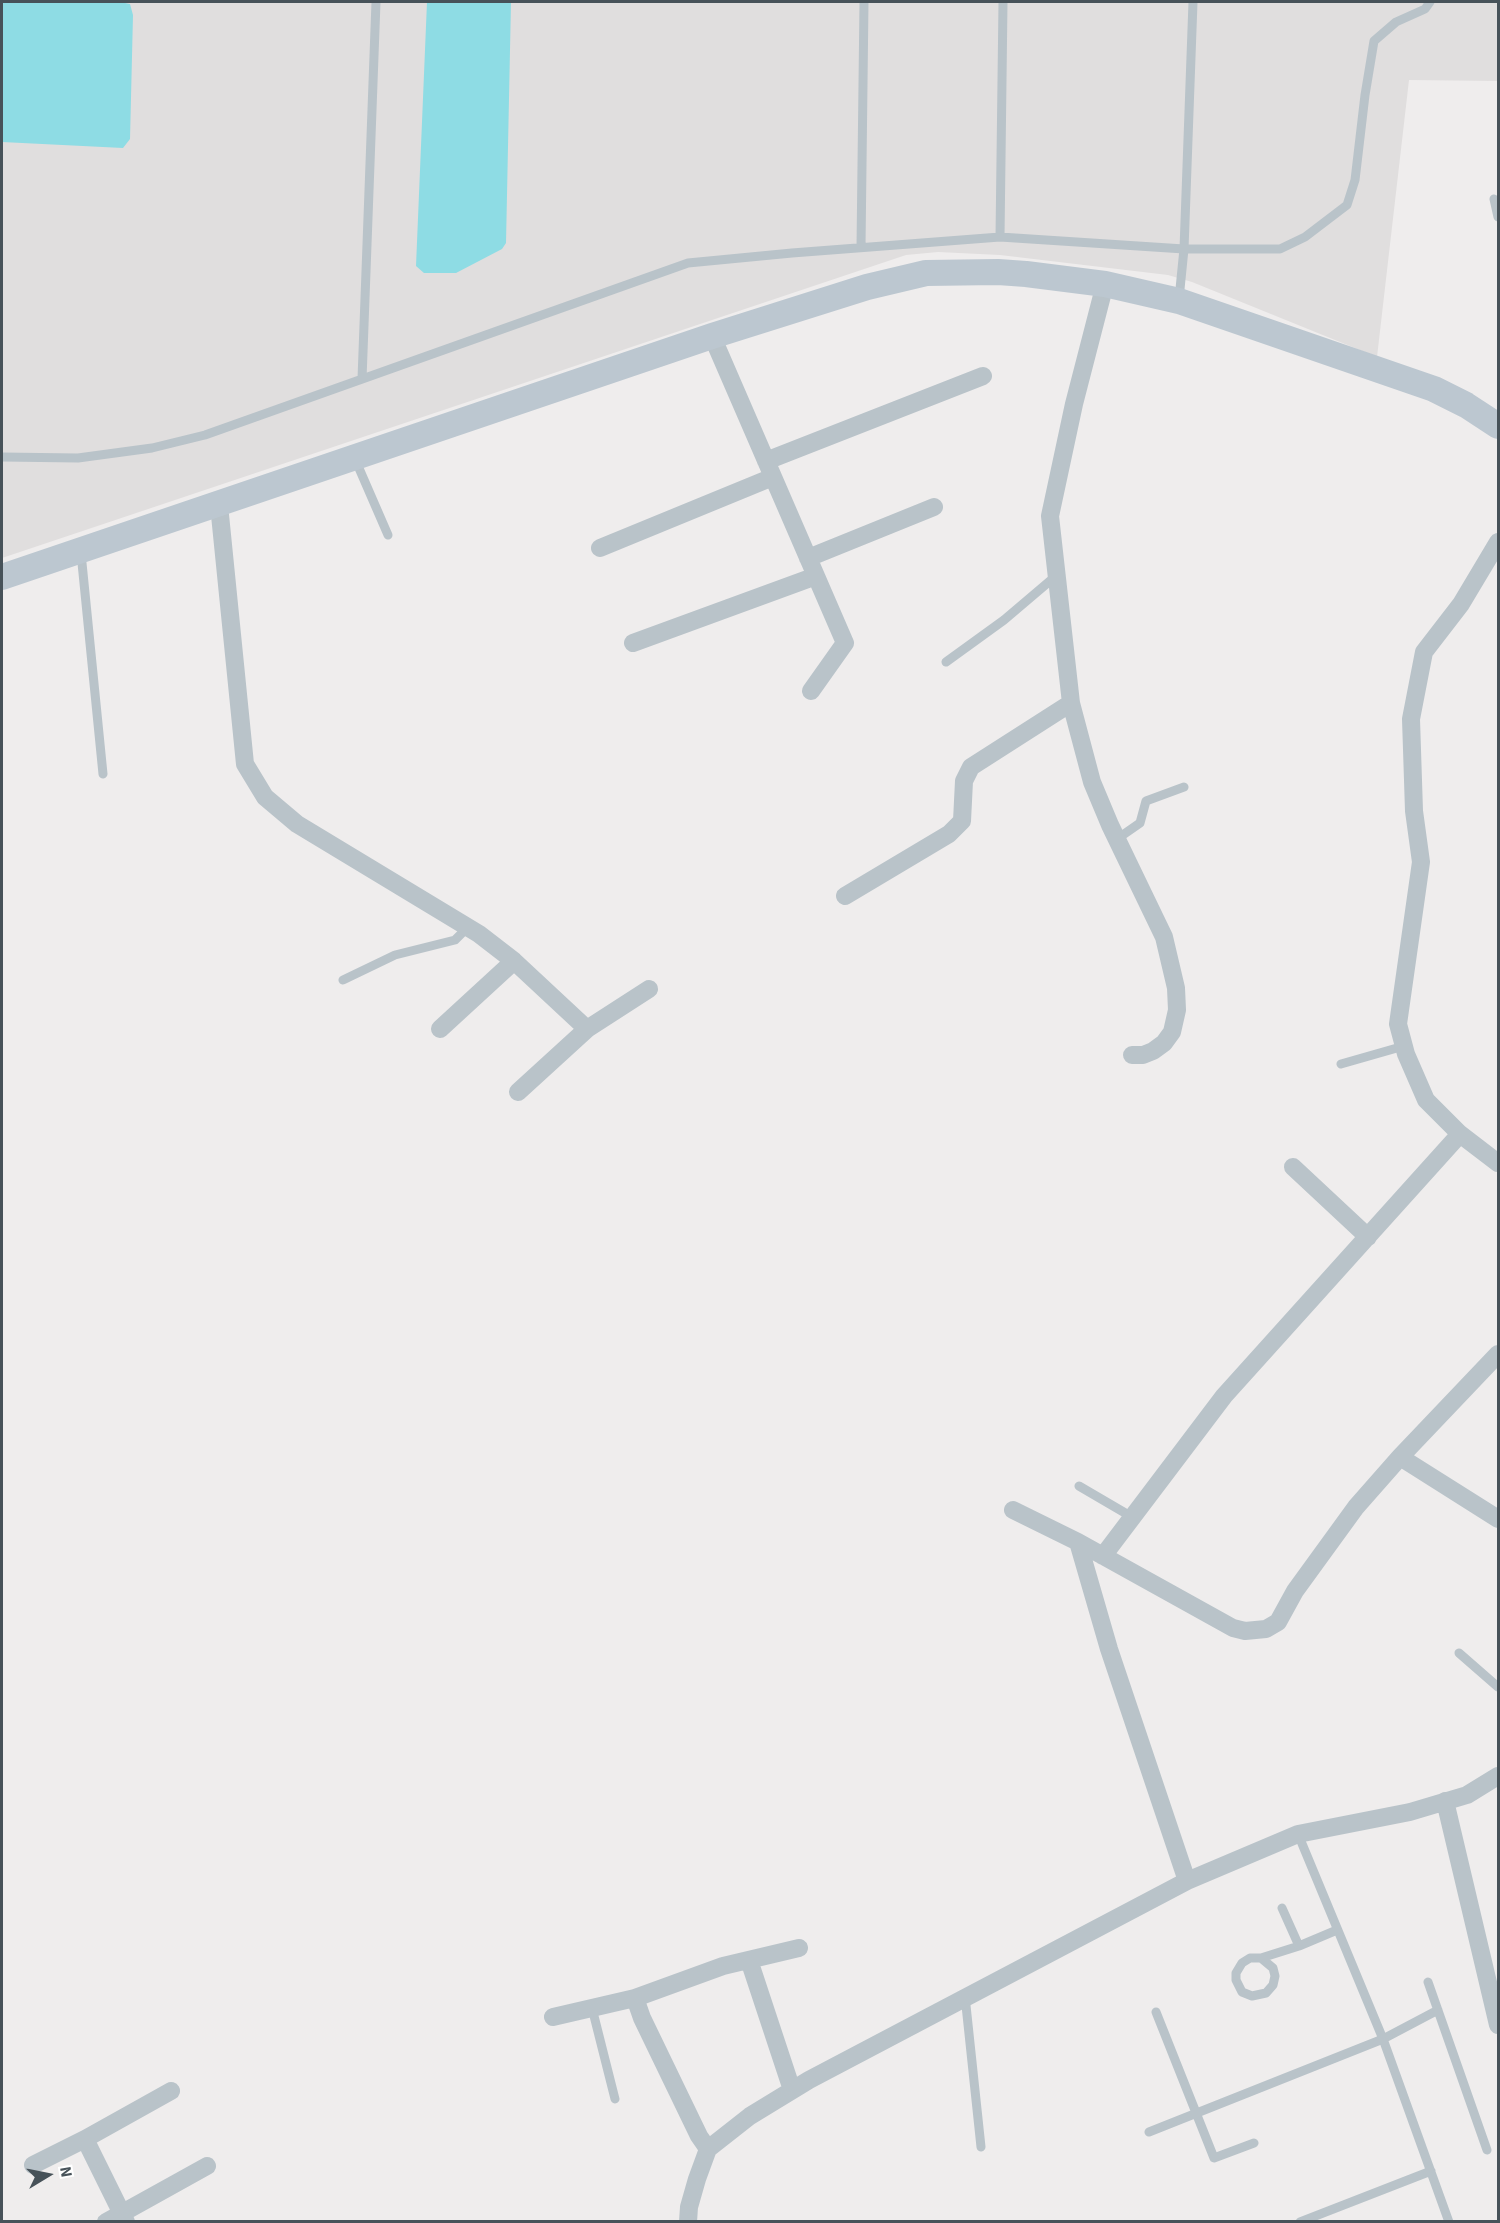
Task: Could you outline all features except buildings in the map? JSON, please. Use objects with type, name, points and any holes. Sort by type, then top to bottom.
[{"type":"street","points":[[2,577],[712,336],[867,287],[926,273],[998,272],[1105,284],[1179,301],[1434,389],[1466,405],[1498,426]]},
{"type":"street","points":[[1105,284],[1074,405],[1050,516],[1071,703],[1092,782],[1164,937],[1174,977],[1177,1010],[1172,1032],[1164,1043],[1143,1055],[1132,1055]]},
{"type":"street","points":[[712,336],[845,643],[811,691]]},
{"type":"street","points":[[600,549],[770,469],[983,376]]},
{"type":"street","points":[[219,505],[245,764],[265,796],[297,824],[468,927],[514,961],[587,1029]]},
{"type":"street","points":[[808,558],[934,507]]},
{"type":"street","points":[[1498,542],[1461,604],[1424,652],[1411,719],[1414,811],[1421,862],[1398,1014],[1400,1035],[1426,1100],[1460,1134],[1498,1163]]},
{"type":"street","points":[[633,643],[816,576]]},
{"type":"street","points":[[845,896],[949,834],[962,821],[964,781],[971,767],[1071,703]]},
{"type":"street","points":[[440,1029],[514,961]]},
{"type":"street","points":[[518,1092],[587,1029],[649,989]]},
{"type":"street","points":[[1103,1556],[1224,1396],[1460,1134]]},
{"type":"street","points":[[1293,1167],[1368,1237]]},
{"type":"street","points":[[1013,1510],[1078,1542],[1233,1628],[1245,1631],[1266,1629],[1278,1622],[1295,1591],[1356,1507],[1498,1354]]},
{"type":"street","points":[[1400,1457],[1498,1519]]},
{"type":"street","points":[[1078,1542],[1109,1648],[1187,1881]]},
{"type":"street","points":[[688,2222],[694,2189],[708,2149],[750,2116],[792,2090],[965,1996],[1187,1881],[1298,1834],[1410,1812],[1474,1791],[1498,1776]]},
{"type":"street","points":[[1445,1801],[1498,2025]]},
{"type":"street","points":[[553,2017],[635,1998],[723,1966],[799,1948]]},
{"type":"street","points":[[749,1960],[792,2090]]},
{"type":"street","points":[[635,1998],[642,2018],[699,2136],[708,2149]]},
{"type":"street","points":[[33,2165],[171,2091]]},
{"type":"street","points":[[85,2139],[118,2218],[207,2166]]},
{"type":"lane","points":[[362,379],[376,2]]},
{"type":"lane","points":[[861,247],[864,2]]},
{"type":"lane","points":[[1000,237],[1003,2]]},
{"type":"lane","points":[[1179,301],[1184,249],[1193,2]]},
{"type":"lane","points":[[2,457],[78,458],[152,448],[205,435],[688,263],[1000,237],[1184,249],[1280,249],[1305,237],[1347,205],[1355,180],[1374,41],[1396,22],[1425,9],[1430,2]]},
{"type":"lane","points":[[1494,198],[1498,217]]},
{"type":"lane","points":[[354,456],[388,535]]},
{"type":"lane","points":[[81,550],[104,774]]},
{"type":"lane","points":[[946,662],[1004,620],[1057,575]]},
{"type":"lane","points":[[1117,839],[1140,823],[1146,801],[1184,787]]},
{"type":"lane","points":[[343,980],[395,955],[455,940],[468,927]]},
{"type":"lane","points":[[1341,1064],[1404,1046]]},
{"type":"lane","points":[[1079,1486],[1132,1517]]},
{"type":"lane","points":[[1459,1653],[1498,1687]]},
{"type":"lane","points":[[1298,1834],[1383,2039],[1449,2222]]},
{"type":"lane","points":[[1282,1908],[1299,1946]]},
{"type":"lane","points":[[1261,1958],[1273,1968],[1275,1976],[1273,1985],[1266,1993],[1252,1996],[1240,1989],[1236,1980],[1236,1973],[1242,1963],[1250,1958],[1261,1958],[1299,1946],[1337,1930]]},
{"type":"lane","points":[[1428,1982],[1488,2150]]},
{"type":"lane","points":[[965,1996],[981,2147]]},
{"type":"lane","points":[[592,2008],[615,2099]]},
{"type":"lane","points":[[1149,2132],[1383,2039],[1438,2010]]},
{"type":"lane","points":[[1156,2012],[1214,2158],[1254,2143]]},
{"type":"lane","points":[[1300,2222],[1431,2170]]},
{"type":"shaded area","points":[[2,2],[1498,2],[1498,81],[1409,80],[1377,357],[1192,282],[1168,275],[1000,255],[938,252],[906,255],[2,558]]},
{"type":"water","points":[[2,2],[120,2],[130,4],[133,15],[130,139],[123,148],[2,142]]},
{"type":"water","points":[[427,2],[511,2],[506,243],[502,249],[456,273],[424,273],[416,266]]}]
